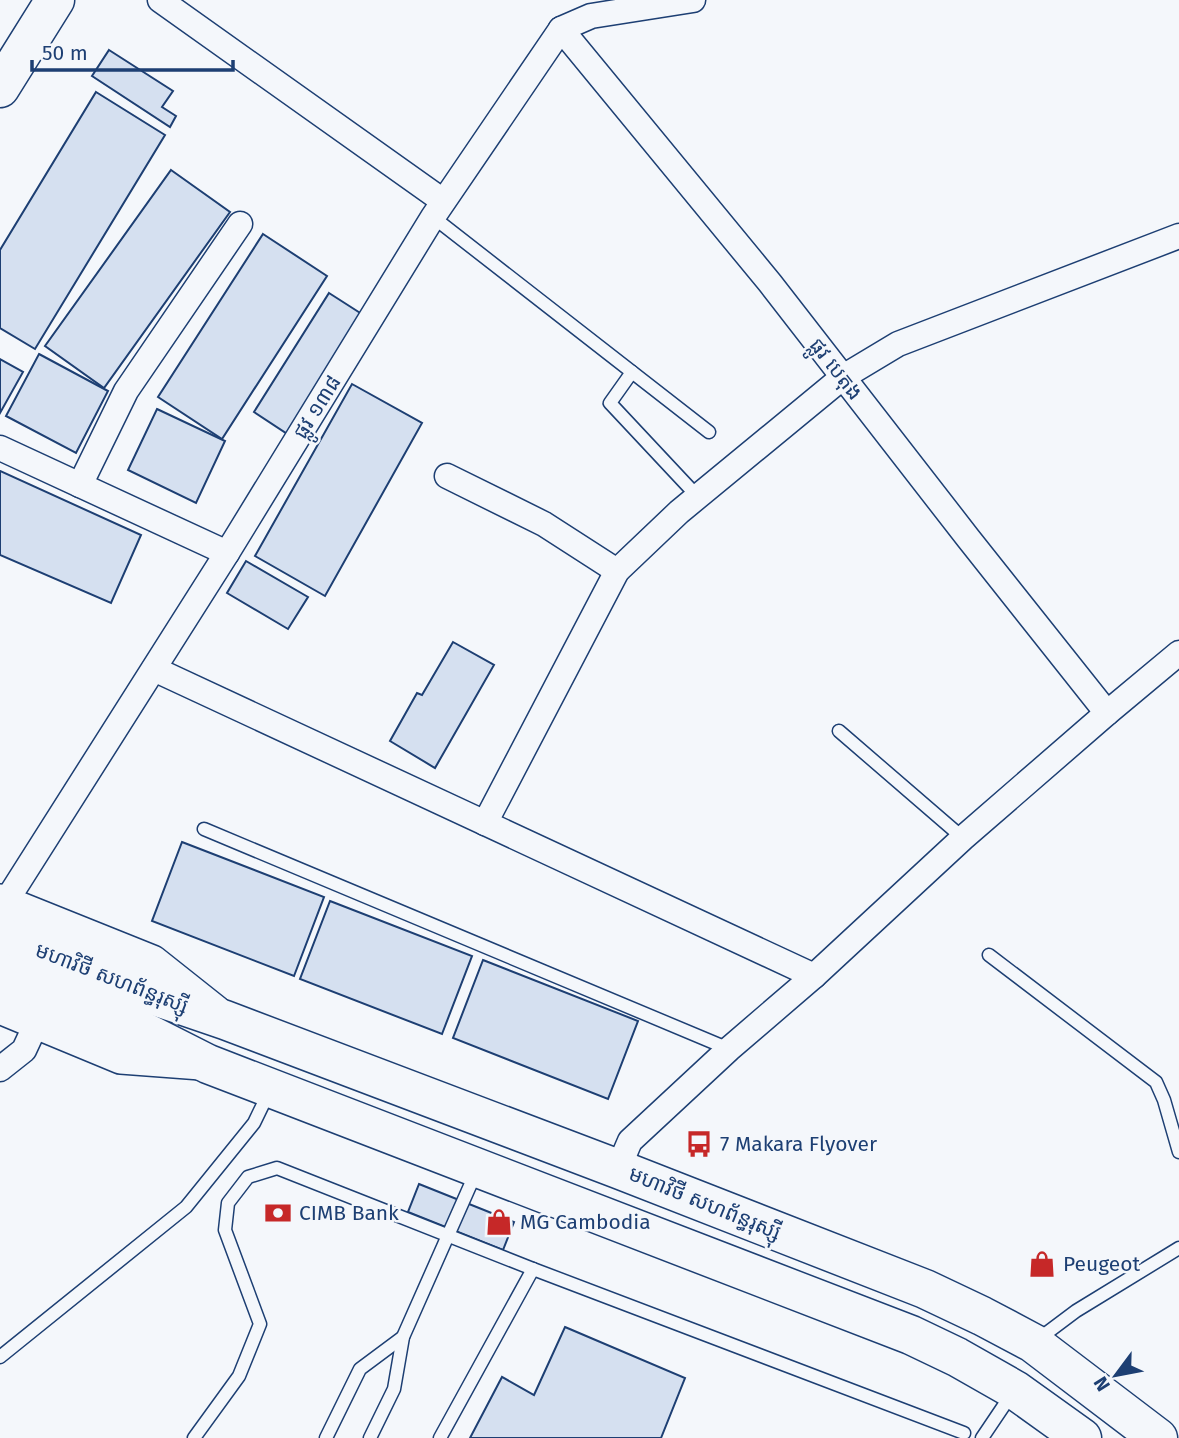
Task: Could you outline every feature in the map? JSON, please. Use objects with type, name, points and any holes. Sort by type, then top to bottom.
[{"type":"main road","points":[[9,67],[55,0]]},
{"type":"main road","name":"មហាវិថី សហព័ន្ធរុស្ស៊ី","points":[[2,913],[137,990],[225,1020],[618,1169],[925,1289],[1032,1343],[1165,1437]]},
{"type":"main road","name":"មហាវិថី សហព័ន្ធរុស្ស៊ី","points":[[0,972],[127,1023],[208,1063],[911,1335],[1015,1390],[1082,1438]]},
{"type":"main road","name":"មហាវិថី សហព័ន្ធរុស្ស៊ី","points":[[0,1007],[121,1056],[208,1063]]},
{"type":"street","points":[[160,0],[438,209]]},
{"type":"street","points":[[561,29],[591,16],[693,0]]},
{"type":"street","name":"ផ្លូវ ១៣៨","points":[[2,913],[438,209],[561,29]]},
{"type":"street","name":"ផ្លូវ បេតុង","points":[[561,29],[770,283],[1107,713]]},
{"type":"street","points":[[80,485],[126,391],[240,224]]},
{"type":"street","points":[[485,823],[617,571],[679,512],[843,377],[898,344],[1179,236]]},
{"type":"street","points":[[0,448],[227,553]]},
{"type":"street","points":[[447,476],[544,524],[617,571]]},
{"type":"street","points":[[618,1169],[630,1140],[963,838],[1179,653]]},
{"type":"street","points":[[154,669],[814,975]]},
{"type":"street","points":[[0,1069],[24,1050],[37,1022]]},
{"type":"lane","points":[[438,209],[632,372],[709,432]]},
{"type":"lane","points":[[632,372],[610,403],[698,497]]},
{"type":"lane","points":[[839,730],[963,838]]},
{"type":"lane","points":[[204,829],[729,1049]]},
{"type":"lane","points":[[989,955],[1156,1082],[1179,1152]]},
{"type":"lane","points":[[0,1357],[186,1207],[254,1123],[271,1087]]},
{"type":"lane","points":[[370,1438],[394,1389],[402,1337],[479,1167]]},
{"type":"lane","points":[[194,1438],[239,1376],[260,1324],[225,1230],[228,1203],[248,1177],[277,1168],[962,1435],[980,1438],[1015,1390]]},
{"type":"lane","points":[[1032,1343],[1076,1311],[1179,1248]]},
{"type":"lane","points":[[440,1438],[533,1269]]},
{"type":"lane","points":[[326,1438],[360,1369],[402,1337]]},
{"type":"building","points":[[109,50],[173,91],[162,107],[176,116],[170,127],[92,76]]},
{"type":"building","points":[[96,92],[165,135],[35,349],[0,328],[0,250]]},
{"type":"building","points":[[171,170],[230,212],[104,388],[45,346]]},
{"type":"building","points":[[263,234],[327,276],[222,439],[158,397]]},
{"type":"building","points":[[329,293],[368,318],[292,437],[254,412]]},
{"type":"building","points":[[39,354],[108,391],[76,453],[6,416]]},
{"type":"building","points":[[0,359],[23,372],[0,413]]},
{"type":"building","points":[[352,384],[422,423],[325,596],[255,556]]},
{"type":"building","points":[[157,409],[225,441],[196,503],[128,470]]},
{"type":"building","points":[[0,471],[141,535],[111,603],[0,555]]},
{"type":"building","points":[[246,561],[308,597],[288,629],[227,593]]},
{"type":"building","points":[[453,642],[494,665],[435,768],[390,741],[417,693],[422,695]]},
{"type":"building","points":[[182,842],[324,897],[294,976],[152,921]]},
{"type":"building","points":[[330,901],[472,956],[442,1034],[300,979]]},
{"type":"building","points":[[483,960],[638,1021],[608,1099],[453,1038]]},
{"type":"building","points":[[419,1184],[514,1222],[503,1250],[408,1212]]},
{"type":"building","points":[[565,1327],[685,1378],[661,1438],[470,1438],[502,1377],[534,1395]]},
{"type":"place","name":"7 Makara Flyover","points":[[699,1144]]},
{"type":"place","name":"CIMB Bank","points":[[278,1213]]},
{"type":"place","name":"MG Cambodia","points":[[499,1222]]},
{"type":"place","name":"Peugeot","points":[[1042,1264]]}]
